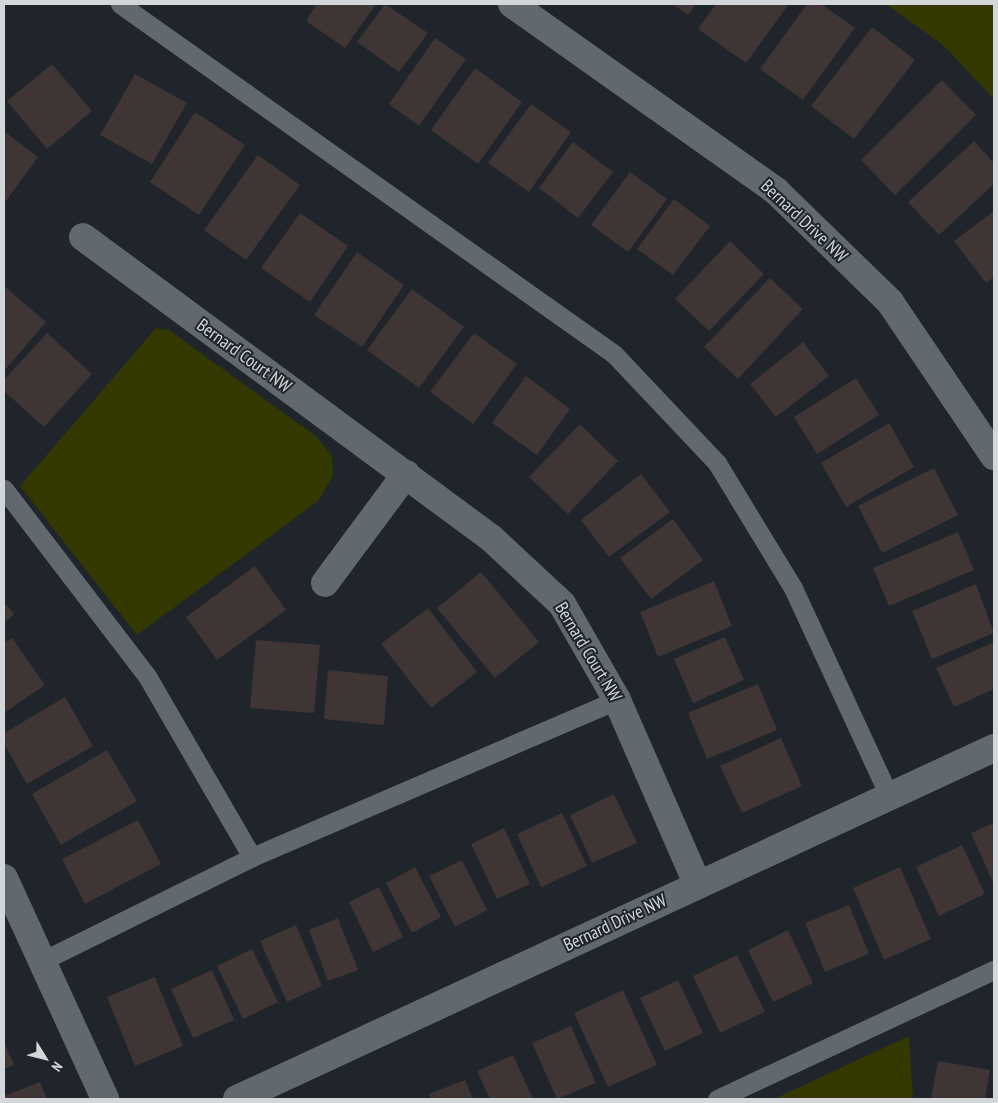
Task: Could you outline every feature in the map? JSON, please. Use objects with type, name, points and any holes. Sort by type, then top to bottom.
[{"type":"street","name":"Bernard Drive NW","points":[[512,4],[776,191],[890,302],[994,456]]},
{"type":"street","name":"Bernard Court NW","points":[[83,237],[491,538],[562,604],[617,700],[698,885]]},
{"type":"street","points":[[325,583],[406,474]]},
{"type":"street","name":"Bernard Drive NW","points":[[237,1099],[994,748]]},
{"type":"street","points":[[4,878],[44,960],[105,1099]]},
{"type":"lane","points":[[120,4],[614,354],[717,463],[793,588],[889,796]]},
{"type":"lane","points":[[4,489],[147,676],[252,856]]},
{"type":"lane","points":[[44,960],[252,856],[617,700]]},
{"type":"lane","points":[[717,1099],[994,970]]},
{"type":"green space","points":[[886,4],[994,4],[994,99],[943,45]]},
{"type":"green space","points":[[156,328],[169,330],[317,437],[332,456],[333,476],[318,501],[137,635],[20,486]]},
{"type":"green space","points":[[909,1036],[913,1099],[774,1099]]},
{"type":"building","points":[[317,4],[376,4],[345,48],[306,21]]},
{"type":"building","points":[[385,4],[428,33],[399,72],[357,42]]},
{"type":"building","points":[[673,4],[696,4],[688,15]]},
{"type":"building","points":[[716,4],[789,4],[746,63],[698,29]]},
{"type":"building","points":[[807,4],[821,4],[855,28],[803,100],[760,69]]},
{"type":"building","points":[[872,27],[915,60],[854,139],[811,106]]},
{"type":"building","points":[[435,38],[466,59],[419,126],[389,104]]},
{"type":"building","points":[[52,64],[92,111],[47,149],[7,101]]},
{"type":"building","points":[[475,68],[522,102],[478,164],[431,130]]},
{"type":"building","points":[[135,74],[187,103],[152,164],[100,135]]},
{"type":"building","points":[[942,80],[976,115],[895,195],[861,160]]},
{"type":"building","points":[[531,104],[571,132],[529,192],[488,163]]},
{"type":"building","points":[[195,112],[245,145],[199,215],[150,182]]},
{"type":"building","points":[[4,131],[38,157],[6,201],[4,200]]},
{"type":"building","points":[[974,141],[994,163],[994,184],[939,235],[908,202]]},
{"type":"building","points":[[573,142],[613,172],[578,218],[539,188]]},
{"type":"building","points":[[258,155],[300,185],[246,260],[204,230]]},
{"type":"building","points":[[630,172],[667,199],[628,252],[591,225]]},
{"type":"building","points":[[674,199],[710,226],[673,275],[637,249]]},
{"type":"building","points":[[994,211],[994,277],[986,283],[954,241]]},
{"type":"building","points":[[300,213],[348,246],[310,302],[261,268]]},
{"type":"building","points":[[730,241],[764,274],[709,331],[675,299]]},
{"type":"building","points":[[357,252],[404,285],[362,347],[314,315]]},
{"type":"building","points":[[770,278],[803,309],[738,379],[704,347]]},
{"type":"building","points":[[4,286],[46,322],[4,371]]},
{"type":"building","points":[[412,289],[464,327],[419,388],[367,350]]},
{"type":"building","points":[[47,333],[92,374],[44,427],[4,391],[4,380]]},
{"type":"building","points":[[474,333],[517,364],[473,424],[430,392]]},
{"type":"building","points":[[803,342],[829,376],[776,417],[750,384]]},
{"type":"building","points":[[526,376],[570,409],[537,455],[492,423]]},
{"type":"building","points":[[856,378],[879,415],[817,454],[794,417]]},
{"type":"building","points":[[889,423],[914,467],[846,507],[821,463]]},
{"type":"building","points":[[580,424],[618,461],[568,514],[529,477]]},
{"type":"building","points":[[934,468],[958,515],[882,553],[858,506]]},
{"type":"building","points":[[641,474],[670,512],[609,557],[581,520]]},
{"type":"building","points":[[673,519],[703,560],[651,599],[620,558]]},
{"type":"building","points":[[958,532],[974,570],[889,606],[873,568]]},
{"type":"building","points":[[255,566],[286,610],[217,660],[186,617]]},
{"type":"building","points":[[481,572],[539,642],[495,678],[437,608]]},
{"type":"building","points":[[714,581],[732,626],[658,657],[640,612]]},
{"type":"building","points":[[976,584],[994,633],[932,659],[912,611]]},
{"type":"building","points":[[4,602],[14,614],[4,623]]},
{"type":"building","points":[[428,608],[477,672],[431,708],[381,644]]},
{"type":"building","points":[[725,637],[744,680],[693,703],[674,659]]},
{"type":"building","points":[[12,638],[45,685],[4,713],[4,643]]},
{"type":"building","points":[[256,640],[320,645],[314,713],[250,708]]},
{"type":"building","points":[[994,642],[994,689],[954,707],[936,668]]},
{"type":"building","points":[[328,670],[388,676],[384,725],[324,719]]},
{"type":"building","points":[[758,684],[777,730],[707,759],[688,713]]},
{"type":"building","points":[[65,697],[93,746],[27,784],[4,744],[4,733]]},
{"type":"building","points":[[781,738],[802,786],[742,813],[720,766]]},
{"type":"building","points":[[107,750],[137,801],[61,845],[32,794]]},
{"type":"building","points":[[614,794],[637,843],[592,863],[570,815]]},
{"type":"building","points":[[562,813],[587,866],[541,887],[517,834]]},
{"type":"building","points":[[138,820],[161,864],[85,904],[62,859]]},
{"type":"building","points":[[994,823],[994,885],[971,833]]},
{"type":"building","points":[[504,828],[530,884],[497,899],[471,844]]},
{"type":"building","points":[[962,845],[985,894],[939,916],[916,867]]},
{"type":"building","points":[[462,860],[487,910],[455,927],[429,876]]},
{"type":"building","points":[[415,867],[441,917],[412,933],[386,883]]},
{"type":"building","points":[[900,867],[931,939],[884,960],[853,888]]},
{"type":"building","points":[[379,887],[403,937],[373,952],[349,902]]},
{"type":"building","points":[[849,905],[869,954],[825,972],[805,923]]},
{"type":"building","points":[[338,918],[358,970],[328,981],[309,930]]},
{"type":"building","points":[[296,925],[322,986],[287,1002],[260,941]]},
{"type":"building","points":[[788,930],[813,983],[773,1002],[748,950]]},
{"type":"building","points":[[252,949],[278,1002],[243,1019],[217,966]]},
{"type":"building","points":[[737,955],[765,1012],[720,1033],[693,976]]},
{"type":"building","points":[[212,970],[234,1020],[193,1038],[171,989]]},
{"type":"building","points":[[155,977],[183,1046],[135,1066],[107,997]]},
{"type":"building","points":[[678,980],[703,1033],[665,1051],[640,998]]},
{"type":"building","points":[[623,990],[657,1065],[608,1087],[574,1013]]},
{"type":"building","points":[[571,1026],[596,1083],[557,1099],[532,1043]]},
{"type":"building","points":[[4,1042],[14,1065],[4,1069]]},
{"type":"building","points":[[513,1055],[533,1099],[490,1099],[477,1071]]},
{"type":"building","points":[[938,1061],[990,1070],[985,1099],[931,1099]]},
{"type":"building","points":[[465,1080],[473,1099],[431,1099],[429,1094]]},
{"type":"building","points":[[40,1082],[47,1099],[4,1099],[4,1096]]}]
